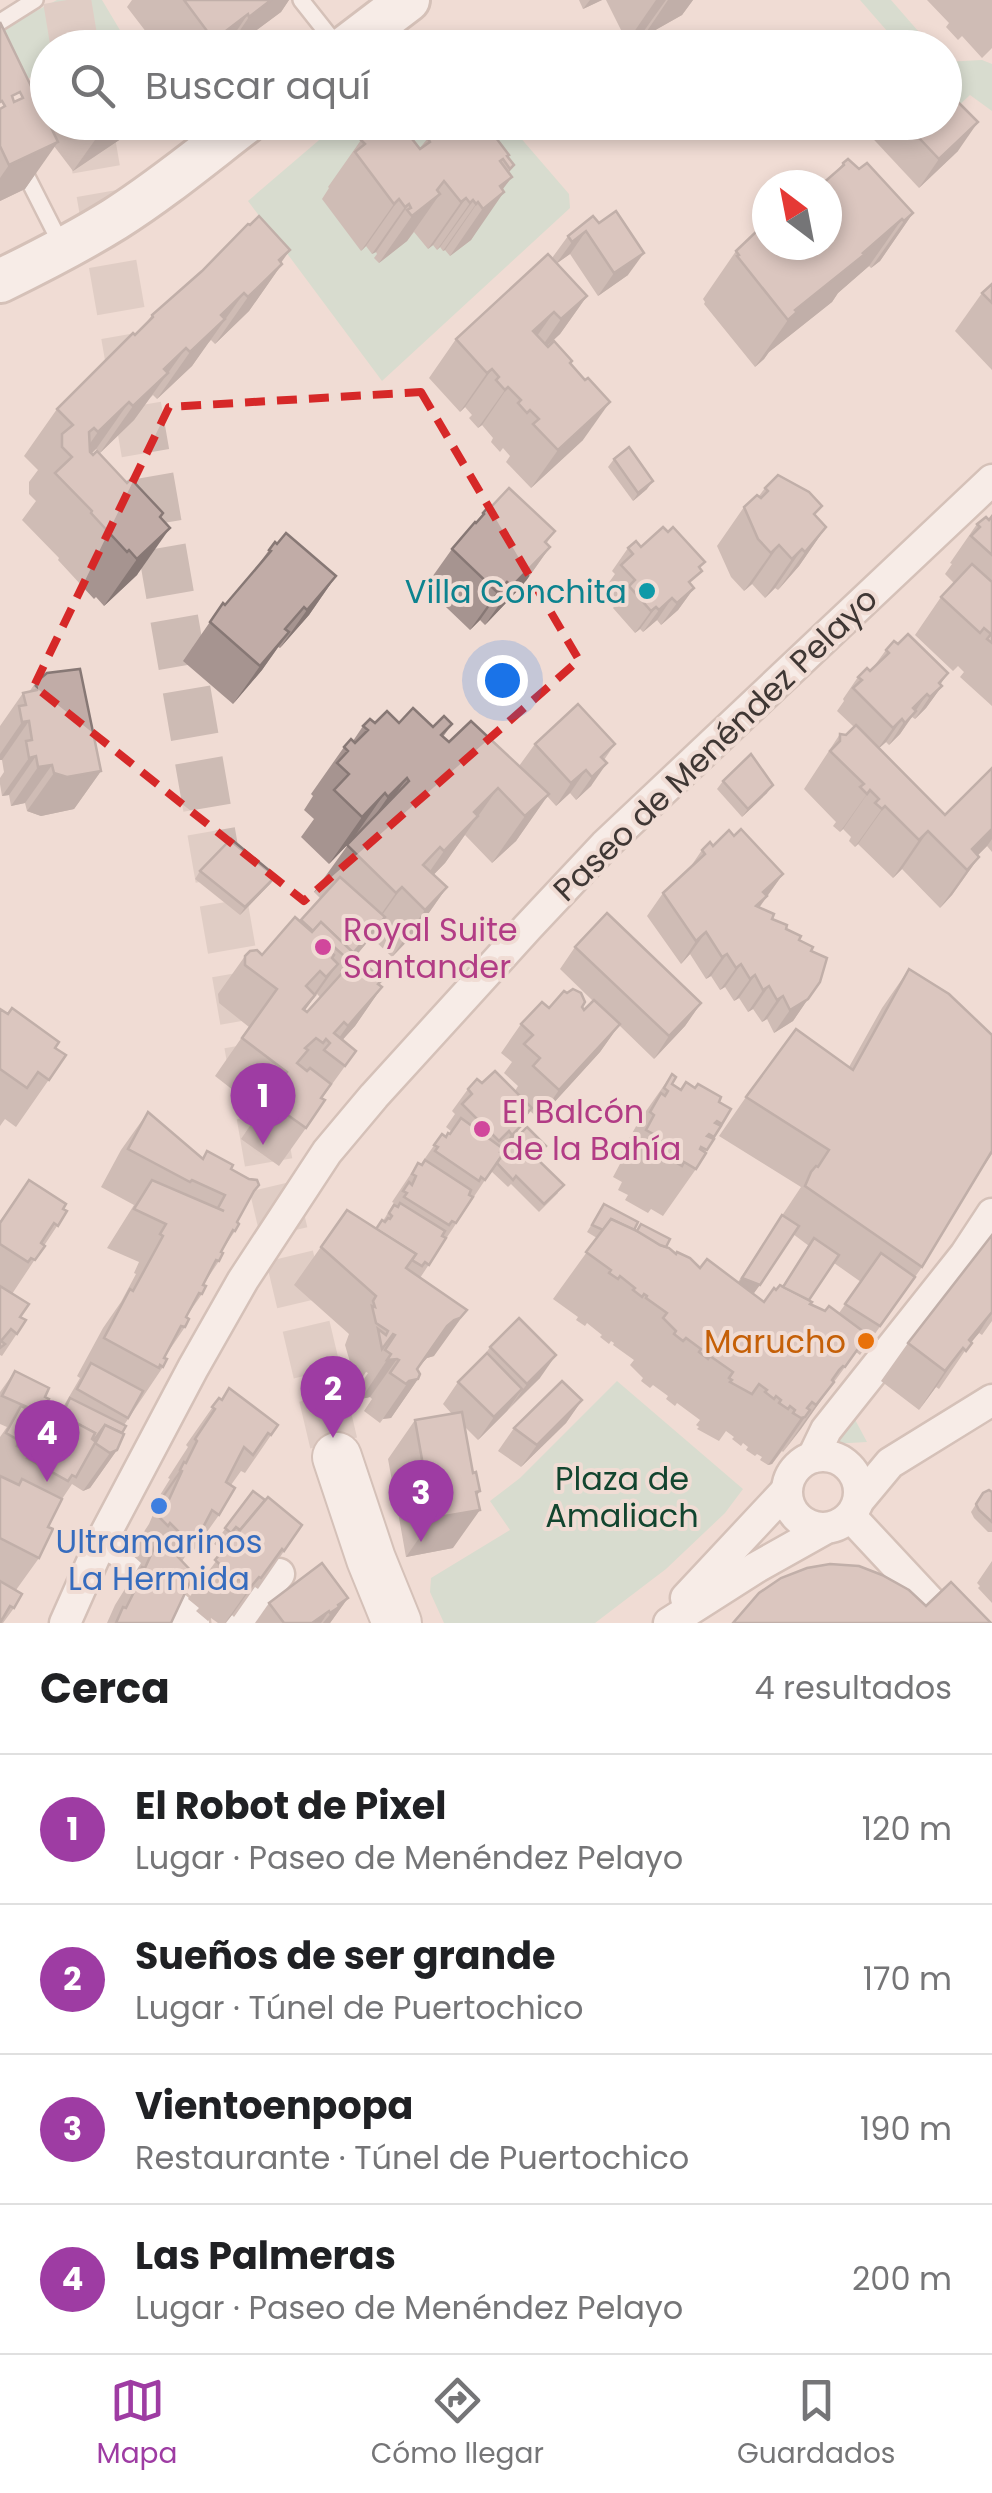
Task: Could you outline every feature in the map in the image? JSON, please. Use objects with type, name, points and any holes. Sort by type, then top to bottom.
[{"type":"main road","points":[[367,30],[408,0]]},
{"type":"main road","points":[[0,281],[64,250],[156,191],[223,140]]},
{"type":"main road","points":[[337,1457],[371,1560],[398,1623]]},
{"type":"street","name":"Paseo de Menéndez Pelayo","points":[[65,1623],[101,1542],[243,1280],[327,1152],[605,845],[992,480]]},
{"type":"street","points":[[813,1457],[826,1430],[965,1255],[992,1214]]},
{"type":"street","points":[[666,1623],[756,1566],[838,1526],[890,1463],[992,1400]]},
{"type":"street","points":[[666,1623],[786,1492],[799,1464],[813,1457],[829,1456],[845,1462],[890,1463]]},
{"type":"street","points":[[845,1462],[858,1478],[856,1508],[950,1623]]},
{"type":"street","points":[[786,1492],[791,1510],[804,1524],[823,1530]]},
{"type":"street","points":[[101,1542],[129,1556],[135,1569],[194,1623]]},
{"type":"street","points":[[238,1623],[279,1574]]},
{"type":"lane","points":[[0,22],[36,0]]},
{"type":"lane","points":[[301,0],[327,30]]},
{"type":"lane","points":[[12,147],[64,250]]},
{"type":"highlighted area","points":[[421,392],[579,660],[304,901],[34,686],[169,407]]},
{"type":"green space","points":[[57,0],[102,0],[120,30],[30,30],[30,78],[8,92],[23,120],[14,126],[0,95],[0,30]]},
{"type":"green space","points":[[860,0],[891,0],[917,30],[886,30]]},
{"type":"green space","points":[[982,60],[992,64],[992,111],[970,95],[962,102],[962,61]]},
{"type":"green space","points":[[319,140],[522,140],[569,194],[570,208],[382,381],[248,201]]},
{"type":"green space","name":"Plaza de Amaliach","points":[[617,1381],[743,1489],[725,1513],[666,1569],[595,1623],[444,1623],[430,1592],[431,1578],[510,1530],[490,1501],[520,1478]]},
{"type":"green space","points":[[852,1414],[867,1442],[831,1444]]},
{"type":"building","points":[[184,0],[271,0],[227,30],[206,30]]},
{"type":"building","points":[[0,22],[30,84],[30,140],[58,142],[9,165],[0,146],[0,109],[5,106]]},
{"type":"building","points":[[962,106],[978,122],[962,137]]},
{"type":"building","points":[[361,140],[413,140],[420,149],[429,140],[498,140],[514,165],[510,169],[503,159],[500,161],[512,177],[500,186],[504,192],[483,209],[473,200],[470,203],[466,198],[461,202],[444,181],[437,190],[440,194],[412,216],[407,210],[411,208],[409,204],[405,207],[399,199],[394,204],[355,152],[365,144]]},
{"type":"building","points":[[921,140],[959,140],[939,159]]},
{"type":"building","points":[[848,159],[859,169],[867,163],[913,213],[795,310],[788,320],[736,251],[752,236],[752,260],[842,260],[842,170],[838,170]]},
{"type":"building","points":[[616,211],[644,253],[614,273],[586,231],[572,242],[568,236],[593,216],[599,223]]},
{"type":"building","points":[[259,216],[290,250],[279,260],[282,264],[248,297],[244,293],[221,315],[225,319],[190,352],[186,348],[164,369],[168,373],[133,406],[129,402],[98,432],[94,428],[89,432],[90,452],[93,455],[97,451],[127,483],[131,479],[163,513],[160,517],[170,528],[137,559],[55,473],[72,457],[62,447],[62,434],[73,425],[57,409]]},
{"type":"building","points":[[548,254],[587,296],[561,319],[554,312],[533,331],[548,347],[554,341],[585,380],[588,378],[610,402],[558,450],[533,424],[539,419],[530,410],[527,413],[518,403],[521,400],[496,380],[499,377],[492,369],[487,373],[456,339]]},
{"type":"building","points":[[992,284],[992,303],[982,293]]},
{"type":"building","points":[[629,447],[653,481],[638,493],[614,459]]},
{"type":"building","points":[[778,475],[809,492],[822,506],[814,514],[826,527],[805,552],[802,549],[792,559],[779,545],[771,553],[758,539],[744,507],[757,495],[761,498]]},
{"type":"building","points":[[509,488],[555,531],[545,542],[550,547],[512,586],[507,582],[497,592],[452,549]]},
{"type":"building","points":[[992,516],[992,555],[971,536],[980,527],[977,524]]},
{"type":"building","points":[[663,527],[668,532],[673,527],[705,562],[699,567],[702,571],[689,582],[694,588],[677,603],[672,598],[659,610],[656,607],[651,611],[629,586],[635,580],[621,565],[633,554],[628,548],[636,541],[641,547]]},
{"type":"building","points":[[286,533],[336,576],[285,629],[289,632],[260,666],[210,622]]},
{"type":"building","points":[[972,564],[992,582],[992,643],[987,639],[991,634],[984,628],[980,633],[941,597]]},
{"type":"building","points":[[908,634],[948,673],[939,683],[942,686],[913,708],[916,711],[905,723],[902,719],[893,728],[853,688],[867,668],[870,671],[889,653],[886,650],[894,641],[898,644]]},
{"type":"building","points":[[80,669],[101,771],[67,777],[54,773],[52,765],[38,767],[36,756],[29,758],[29,721],[22,722],[19,706],[26,705],[23,693],[37,690],[36,682],[47,673]]},
{"type":"building","points":[[578,704],[615,744],[601,757],[607,763],[592,777],[586,770],[571,783],[535,744]]},
{"type":"building","points":[[413,708],[433,727],[444,716],[452,724],[441,735],[449,742],[471,721],[549,794],[525,816],[498,788],[474,812],[478,816],[444,851],[440,847],[423,865],[447,887],[425,910],[402,887],[396,893],[347,845],[409,781],[407,778],[388,797],[385,793],[362,817],[334,790],[349,774],[337,763],[348,751],[344,747],[351,739],[355,743],[368,730],[363,726],[370,719],[375,723],[387,711],[399,723]]},
{"type":"building","points":[[856,725],[945,815],[992,768],[992,829],[972,849],[979,857],[967,870],[928,831],[919,840],[885,806],[882,809],[875,803],[879,799],[870,790],[867,794],[860,787],[864,784],[830,751],[840,741],[840,734],[846,735]]},
{"type":"building","points":[[751,754],[773,785],[748,809],[723,781]]},
{"type":"building","points":[[741,829],[783,874],[763,892],[767,896],[756,906],[774,914],[772,919],[787,925],[786,929],[801,936],[799,940],[813,947],[811,951],[827,958],[820,982],[808,999],[790,1010],[783,996],[777,1000],[769,986],[763,990],[755,975],[750,979],[741,964],[736,968],[727,954],[722,957],[706,932],[696,941],[663,893],[705,854],[702,850],[710,842],[713,846],[729,830],[734,836]]},
{"type":"building","points":[[231,839],[276,876],[245,907],[200,871]]},
{"type":"building","points":[[340,877],[385,917],[353,953],[321,922],[313,931],[301,920]]},
{"type":"building","points":[[607,913],[701,1003],[669,1036],[575,947]]},
{"type":"building","points":[[295,917],[312,932],[321,922],[382,980],[378,984],[382,987],[348,1026],[344,1022],[334,1033],[356,1051],[345,1066],[324,1050],[330,1043],[326,1039],[323,1043],[316,1038],[297,1063],[331,1084],[306,1128],[268,1101],[287,1072],[242,1038],[277,989],[245,965],[245,956],[250,951],[257,950],[262,955]],"holes":[[[325,939],[350,961],[307,1012],[303,1009],[315,995],[306,986],[320,971],[326,977],[338,964],[321,943]]]},
{"type":"building","points":[[909,969],[949,994],[992,1035],[992,1151],[922,1267],[805,1186],[829,1150],[746,1097],[796,1029],[853,1070]]},
{"type":"building","points":[[573,989],[581,993],[584,1010],[594,1000],[620,1024],[559,1090],[533,1066],[540,1058],[524,1044],[533,1035],[521,1024],[542,1002],[549,1008],[564,991]]},
{"type":"building","points":[[12,1008],[59,1042],[55,1048],[66,1055],[49,1080],[38,1072],[27,1088],[0,1069],[0,1009],[8,1014]]},
{"type":"building","points":[[495,1071],[532,1108],[512,1135],[509,1131],[499,1141],[462,1104],[472,1094],[468,1089],[477,1079],[482,1083]]},
{"type":"building","points":[[672,1074],[676,1077],[672,1084],[681,1090],[686,1082],[695,1088],[698,1084],[721,1097],[719,1102],[731,1109],[722,1124],[715,1123],[721,1126],[714,1137],[707,1136],[714,1139],[707,1150],[701,1147],[706,1153],[696,1169],[658,1152],[661,1148],[651,1142],[655,1135],[646,1130],[654,1115],[650,1112],[661,1093],[665,1096],[668,1091],[664,1088]]},
{"type":"building","points":[[148,1112],[203,1159],[207,1151],[233,1165],[231,1169],[257,1180],[259,1185],[186,1317],[189,1319],[185,1327],[181,1326],[163,1367],[159,1368],[104,1338],[163,1236],[160,1234],[166,1224],[134,1209],[152,1180],[224,1211],[218,1208],[225,1195],[190,1182],[128,1149]]},
{"type":"building","points":[[461,1118],[502,1148],[503,1154],[485,1180],[481,1177],[479,1181],[435,1151],[438,1147],[434,1145],[442,1134],[450,1134]]},
{"type":"building","points":[[527,1127],[546,1146],[535,1157],[564,1185],[544,1204],[497,1163]]},
{"type":"building","points":[[425,1160],[471,1190],[469,1195],[473,1197],[456,1223],[452,1221],[449,1225],[404,1197],[407,1193],[403,1191],[409,1182],[412,1185],[418,1163],[422,1165]]},
{"type":"building","points":[[29,1180],[66,1204],[63,1209],[67,1211],[58,1226],[54,1223],[35,1260],[31,1258],[28,1262],[0,1244],[0,1223]]},
{"type":"building","points":[[400,1203],[445,1231],[442,1236],[446,1238],[429,1265],[412,1260],[416,1254],[376,1229],[382,1220],[390,1219],[394,1205],[398,1207]]},
{"type":"building","points":[[604,1204],[638,1222],[634,1230],[611,1219],[603,1230],[592,1225]]},
{"type":"building","points":[[347,1210],[416,1254],[406,1268],[467,1310],[447,1326],[417,1369],[418,1379],[406,1384],[390,1373],[399,1360],[387,1360],[391,1354],[385,1350],[395,1335],[382,1349],[378,1329],[386,1335],[388,1331],[376,1323],[372,1306],[375,1307],[376,1296],[321,1247]]},
{"type":"building","points":[[782,1215],[799,1226],[760,1285],[742,1278]]},
{"type":"building","points":[[611,1219],[690,1258],[700,1268],[707,1259],[764,1302],[780,1285],[825,1311],[829,1306],[864,1332],[858,1340],[862,1343],[816,1405],[812,1402],[807,1408],[810,1410],[805,1417],[779,1403],[781,1400],[776,1396],[774,1399],[759,1384],[752,1394],[730,1382],[733,1372],[710,1356],[708,1359],[686,1338],[683,1341],[674,1334],[676,1331],[663,1318],[667,1313],[586,1252]]},
{"type":"building","points":[[641,1224],[670,1239],[666,1247],[637,1231]]},
{"type":"building","points":[[992,1235],[992,1312],[969,1340],[972,1343],[966,1351],[963,1348],[945,1371],[908,1343]]},
{"type":"building","points":[[814,1238],[839,1255],[809,1300],[783,1287]]},
{"type":"building","points":[[881,1253],[915,1277],[880,1326],[845,1304]]},
{"type":"building","points":[[0,1286],[29,1304],[20,1317],[26,1320],[17,1334],[11,1329],[0,1348]]},
{"type":"building","points":[[519,1318],[556,1355],[527,1384],[490,1347]]},
{"type":"building","points":[[487,1353],[522,1389],[494,1417],[458,1382]]},
{"type":"building","points":[[91,1363],[143,1391],[128,1418],[77,1389]]},
{"type":"building","points":[[15,1371],[49,1388],[43,1411],[2,1396]]},
{"type":"building","points":[[562,1381],[582,1400],[537,1445],[514,1428]]},
{"type":"building","points":[[229,1388],[278,1425],[253,1455],[244,1447],[226,1482],[235,1488],[219,1515],[212,1510],[198,1537],[186,1545],[178,1537],[181,1534],[157,1515],[164,1502],[167,1504],[195,1439],[215,1409],[212,1407]]},
{"type":"building","points":[[70,1398],[126,1426],[122,1433],[105,1425],[92,1439],[95,1433],[62,1415]]},
{"type":"building","points":[[21,1406],[35,1413],[38,1408],[51,1415],[54,1411],[95,1433],[92,1439],[96,1442],[105,1425],[124,1434],[117,1450],[110,1453],[95,1443],[76,1477],[72,1475],[68,1481],[27,1458],[30,1453],[17,1446],[20,1441],[6,1433]]},
{"type":"building","points":[[462,1412],[480,1491],[476,1492],[480,1510],[433,1518],[425,1474],[429,1474],[427,1464],[423,1465],[415,1420]]},
{"type":"building","points":[[0,1476],[19,1485],[22,1479],[62,1499],[39,1558],[0,1538]]},
{"type":"building","points":[[989,1490],[992,1492],[992,1522],[976,1504]]},
{"type":"building","points":[[253,1491],[265,1500],[240,1530],[236,1527],[231,1533],[225,1528]]},
{"type":"building","points":[[268,1497],[302,1525],[249,1589],[223,1573],[226,1570],[215,1560]]},
{"type":"building","points":[[159,1537],[194,1574],[171,1623],[116,1623],[134,1592],[131,1590]]},
{"type":"building","points":[[322,1563],[348,1598],[312,1623],[284,1623],[269,1603]]},
{"type":"building","points":[[830,1564],[859,1566],[882,1575],[909,1590],[926,1606],[951,1582],[991,1623],[733,1623],[759,1593],[781,1578]]},
{"type":"building","points":[[0,1581],[22,1594],[0,1623]]},
{"type":"tunnel","points":[[67,0],[72,30]]},
{"type":"tunnel","points":[[91,140],[272,1182],[337,1457]]},
{"type":"place","name":"Villa Conchita","points":[[647,591]]},
{"type":"place","name":"Royal Suite Santander","points":[[323,947]]},
{"type":"place","name":"El Balcón de la Bahía","points":[[482,1129]]},
{"type":"place","name":"El Robot de Pixel","points":[[263,1145]]},
{"type":"place","name":"Marucho","points":[[866,1341]]},
{"type":"place","name":"Sueños de ser grande","points":[[333,1438]]},
{"type":"place","name":"Las Palmeras","points":[[47,1482]]},
{"type":"place","name":"Ultramarinos La Hermida","points":[[159,1506]]},
{"type":"place","name":"Vientoenpopa","points":[[421,1542]]}]
